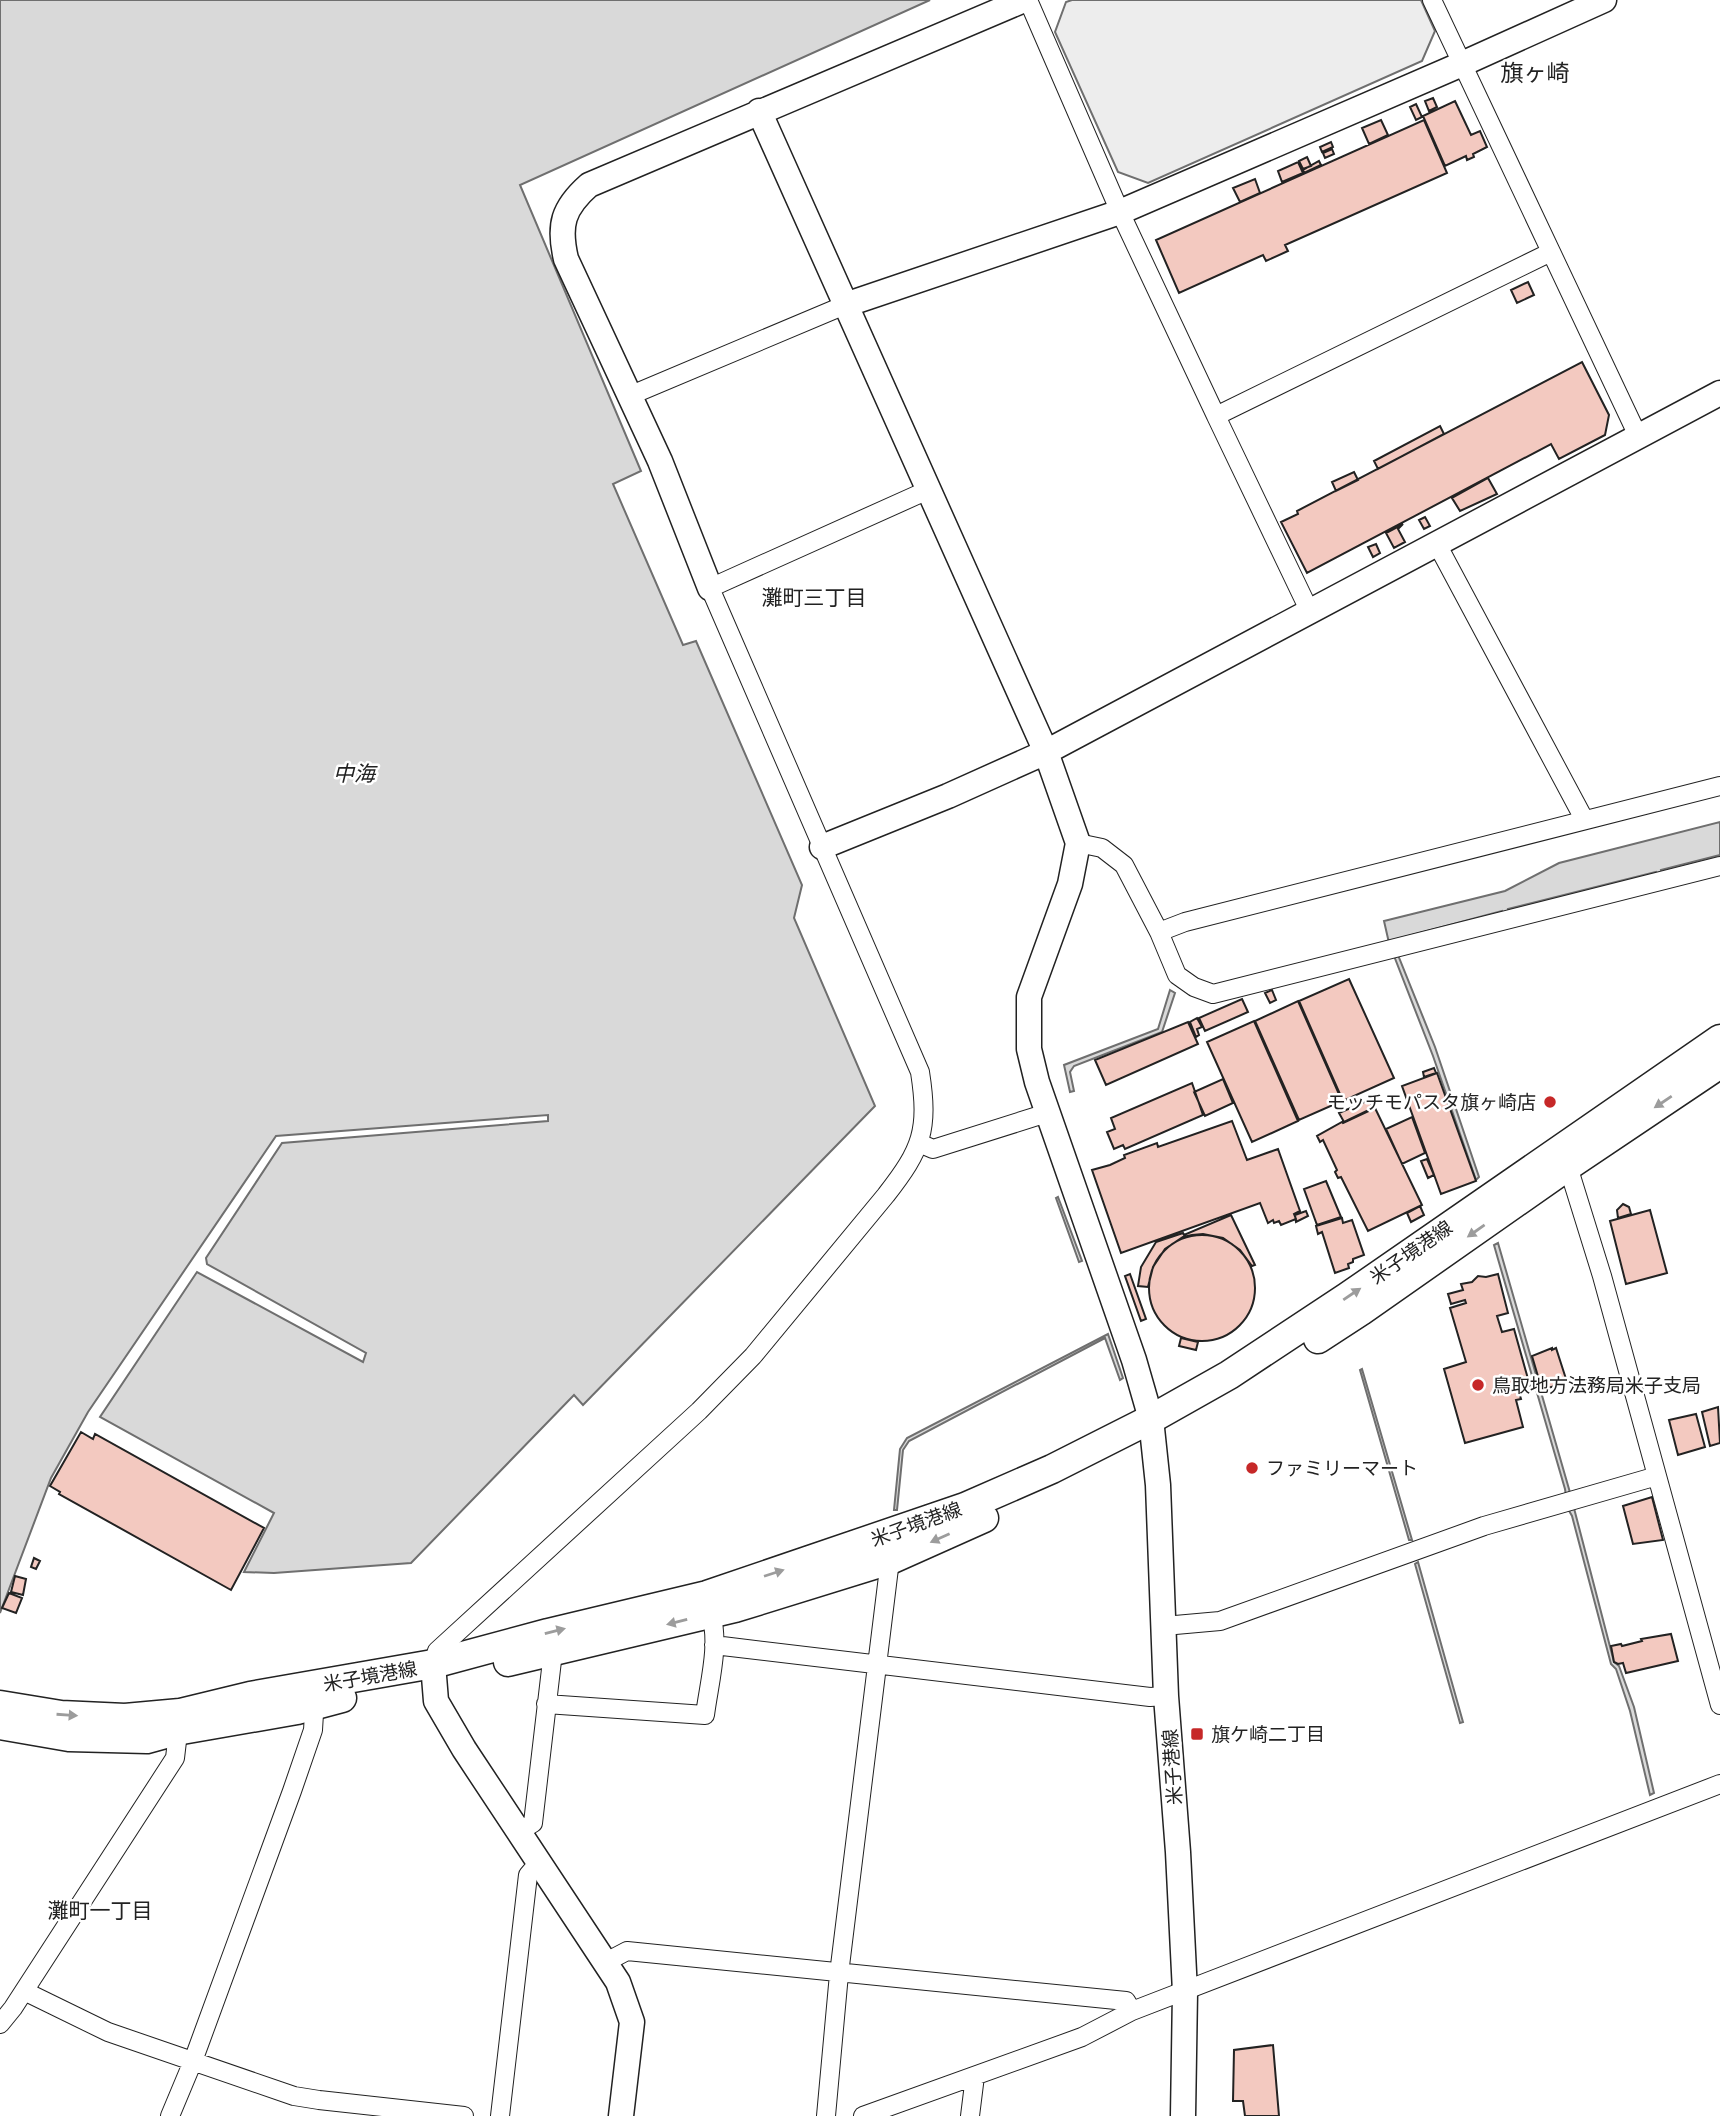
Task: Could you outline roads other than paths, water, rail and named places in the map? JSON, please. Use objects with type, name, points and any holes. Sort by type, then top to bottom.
[{"type":"main road","name":"米子境港線","points":[[1565,1157],[1720,1039]]},
{"type":"main road","name":"米子境港線","points":[[0,1725],[69,1737],[147,1739],[179,1722],[250,1696],[315,1695],[553,1652],[711,1614],[890,1560],[1152,1429],[1325,1311],[1565,1157],[1720,1064]]},
{"type":"main road","name":"米子境港線","points":[[434,1672],[548,1633],[707,1595],[885,1536],[965,1507],[1152,1429]]},
{"type":"main road","name":"米子境港線","points":[[0,1705],[61,1715],[179,1722]]},
{"type":"street","points":[[621,2116],[632,2022],[618,1982],[464,1749],[436,1701],[434,1672],[437,1651],[660,1447],[753,1356],[905,1171],[919,1143],[925,1107],[920,1072],[710,588],[660,461],[566,259],[562,228],[569,205],[589,185],[1026,0],[1120,212],[1309,610]]},
{"type":"street","points":[[1432,0],[1638,436]]},
{"type":"street","points":[[629,396],[845,305],[1120,212],[1604,0]]},
{"type":"street","points":[[759,111],[1046,752],[1078,843],[1102,848],[1124,865],[1159,932],[1177,975],[1194,988],[1213,994],[1720,866]]},
{"type":"street","points":[[1216,416],[1551,252]]},
{"type":"street","points":[[822,847],[948,796],[1046,752],[1720,393]]},
{"type":"street","points":[[710,588],[928,490]]},
{"type":"street","points":[[1437,544],[1584,820]]},
{"type":"street","points":[[1159,932],[1185,922],[1720,786]]},
{"type":"street","name":"米子港線","points":[[1078,843],[1070,884],[1029,997],[1029,1049],[1048,1112],[1134,1360],[1152,1429],[1185,1992],[1183,2116]]},
{"type":"street","points":[[919,1143],[933,1149],[1048,1112]]},
{"type":"street","points":[[1565,1157],[1602,1276],[1720,1705]]},
{"type":"street","points":[[1164,1626],[1220,1621],[1472,1530],[1657,1476]]},
{"type":"street","points":[[826,2116],[839,1974],[890,1560]]},
{"type":"street","points":[[546,1704],[705,1715],[714,1645],[715,1628],[711,1614]]},
{"type":"street","points":[[714,1645],[1150,1697],[1166,1696]]},
{"type":"street","points":[[520,1831],[533,1823],[553,1652]]},
{"type":"street","points":[[170,2116],[193,2061],[309,1742],[313,1730],[315,1695]]},
{"type":"street","points":[[0,2024],[24,1992],[175,1758],[179,1722]]},
{"type":"street","points":[[863,2116],[1082,2037],[1132,2011],[1720,1784]]},
{"type":"street","points":[[500,2116],[528,1875],[540,1861]]},
{"type":"street","points":[[606,1962],[627,1951],[1126,2001],[1132,2011]]},
{"type":"street","points":[[24,1992],[108,2032],[294,2095],[464,2116]]},
{"type":"street","points":[[970,2116],[975,2076]]},
{"type":"water","name":"中海","points":[[0,0],[930,0],[520,185],[641,471],[613,484],[683,645],[696,641],[802,885],[794,918],[875,1106],[583,1405],[574,1395],[411,1563],[274,1573],[244,1572],[274,1513],[100,1417],[197,1272],[363,1362],[366,1353],[207,1264],[206,1258],[282,1143],[548,1121],[548,1115],[276,1136],[88,1412],[51,1478],[0,1613]]},
{"type":"water","points":[[1720,822],[1720,855],[1661,870],[1662,875],[1658,876],[1656,872],[1508,909],[1509,914],[1503,915],[1502,911],[1397,939],[1398,955],[1435,1047],[1479,1177],[1476,1180],[1433,1056],[1389,943],[1384,921],[1505,891],[1559,863]]},
{"type":"water","points":[[1170,990],[1175,993],[1162,1032],[1074,1066],[1070,1072],[1074,1091],[1070,1092],[1064,1065],[1158,1029]]},
{"type":"water","points":[[1058,1197],[1082,1261],[1079,1262],[1056,1198]]},
{"type":"water","points":[[1498,1243],[1569,1489],[1614,1662],[1619,1666],[1634,1707],[1654,1793],[1650,1795],[1630,1711],[1616,1669],[1611,1664],[1568,1509],[1565,1489],[1494,1245]]},
{"type":"water","points":[[1108,1334],[1123,1378],[1120,1380],[1105,1338],[909,1441],[903,1450],[897,1510],[894,1510],[900,1449],[907,1438]]},
{"type":"water","points":[[1362,1369],[1412,1540],[1409,1540],[1360,1370]]},
{"type":"water","points":[[1418,1562],[1463,1722],[1460,1723],[1415,1564]]},
{"type":"place","name":"モッチモパスタ旗ヶ崎店","points":[[1550,1102]]},
{"type":"place","name":"鳥取地方法務局米子支局","points":[[1478,1385]]},
{"type":"place","name":"ファミリーマート","points":[[1252,1468]]},
{"type":"place","name":"旗ケ崎二丁目","points":[[1197,1734]]},
{"type":"district","name":"旗ヶ崎","points":[[1535,73]]},
{"type":"district","name":"灘町三丁目","points":[[814,598]]},
{"type":"district","name":"灘町一丁目","points":[[100,1911]]}]
